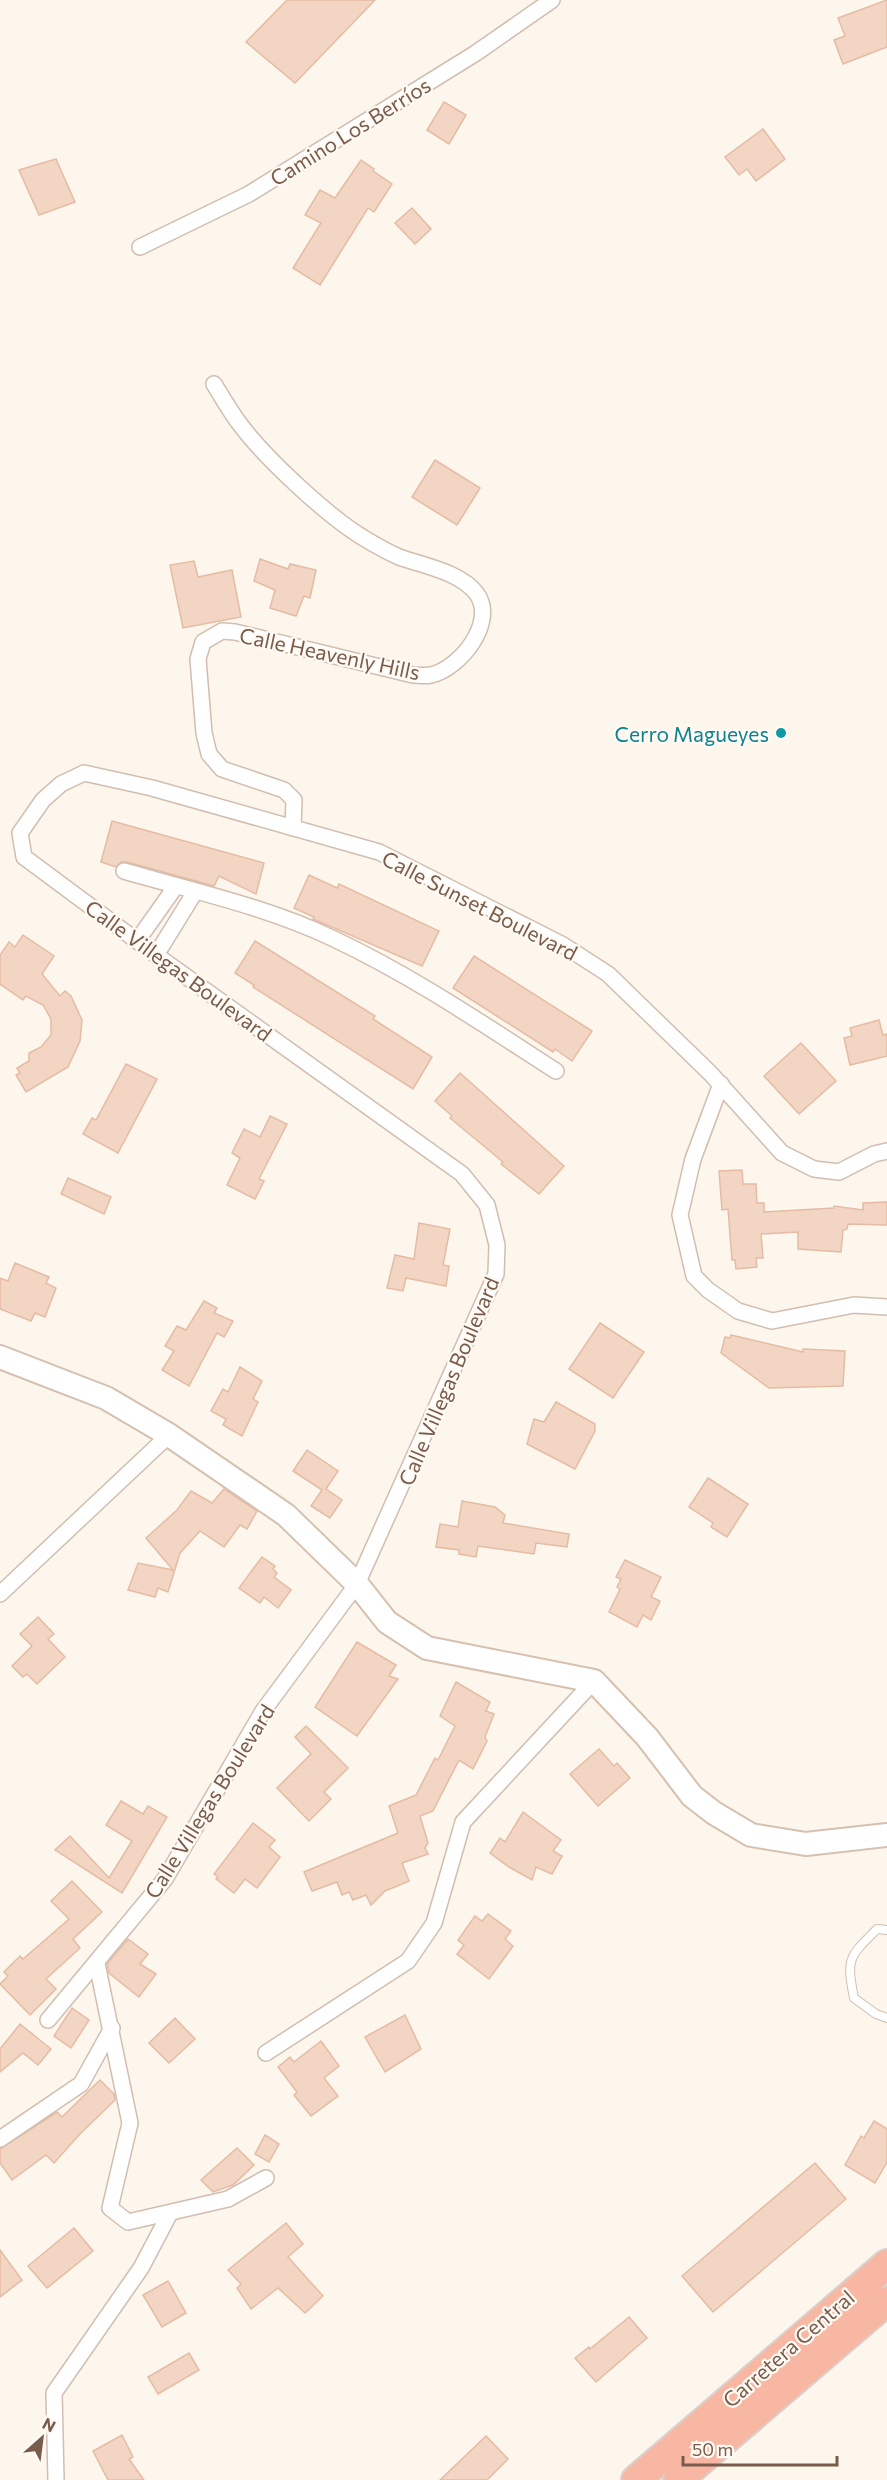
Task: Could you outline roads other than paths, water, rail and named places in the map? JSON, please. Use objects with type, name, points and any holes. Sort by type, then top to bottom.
[{"type":"highway","name":"Carretera Central","points":[[636,2480],[887,2264]]},
{"type":"highway","name":"Carretera Central","points":[[678,2480],[887,2301]]},
{"type":"street","name":"Camino Los Berríos","points":[[140,247],[249,194],[476,53],[552,0]]},
{"type":"street","name":"Calle Heavenly Hills","points":[[214,384],[240,424],[282,469],[339,520],[365,538],[397,555],[466,583],[478,595],[481,606],[481,625],[467,651],[459,660],[431,675],[413,675],[235,632],[222,631],[203,642],[198,659],[204,733],[209,754],[222,769],[284,790],[294,800],[292,828]]},
{"type":"street","name":"Calle Sunset Boulevard","points":[[20,833],[43,800],[61,784],[84,773],[152,788],[379,852],[563,945],[608,974],[721,1084],[782,1153],[814,1169],[839,1172],[874,1154],[887,1151]]},
{"type":"street","name":"Calle Villegas Boulevard","points":[[20,833],[24,856],[156,955],[462,1174],[487,1205],[496,1245],[496,1274],[357,1584],[263,1711],[165,1879],[97,1964],[48,2020]]},
{"type":"street","points":[[124,871],[254,909],[331,938],[437,994],[556,1071]]},
{"type":"street","points":[[137,941],[176,886]]},
{"type":"street","points":[[156,955],[195,892]]},
{"type":"street","points":[[721,1084],[693,1159],[680,1215],[694,1276],[708,1290],[738,1311],[771,1321],[854,1305],[887,1307]]},
{"type":"street","points":[[0,1357],[106,1398],[169,1435],[285,1515],[357,1584],[387,1622],[428,1648],[594,1681],[647,1737],[692,1796],[714,1813],[752,1835],[806,1844],[887,1835]]},
{"type":"street","points":[[0,1594],[169,1435]]},
{"type":"street","points":[[266,2053],[408,1961],[434,1923],[463,1822],[594,1681]]},
{"type":"street","points":[[97,1964],[130,2123],[110,2208],[128,2222],[228,2199],[266,2178]]},
{"type":"street","points":[[0,2139],[81,2084],[112,2028]]},
{"type":"street","points":[[56,2480],[54,2393],[141,2268],[170,2213]]},
{"type":"lane","points":[[887,1930],[877,1929],[856,1950],[848,1970],[854,1998],[876,2014],[887,2018]]},
{"type":"place","name":"Cerro Magueyes","points":[[781,733]]}]
